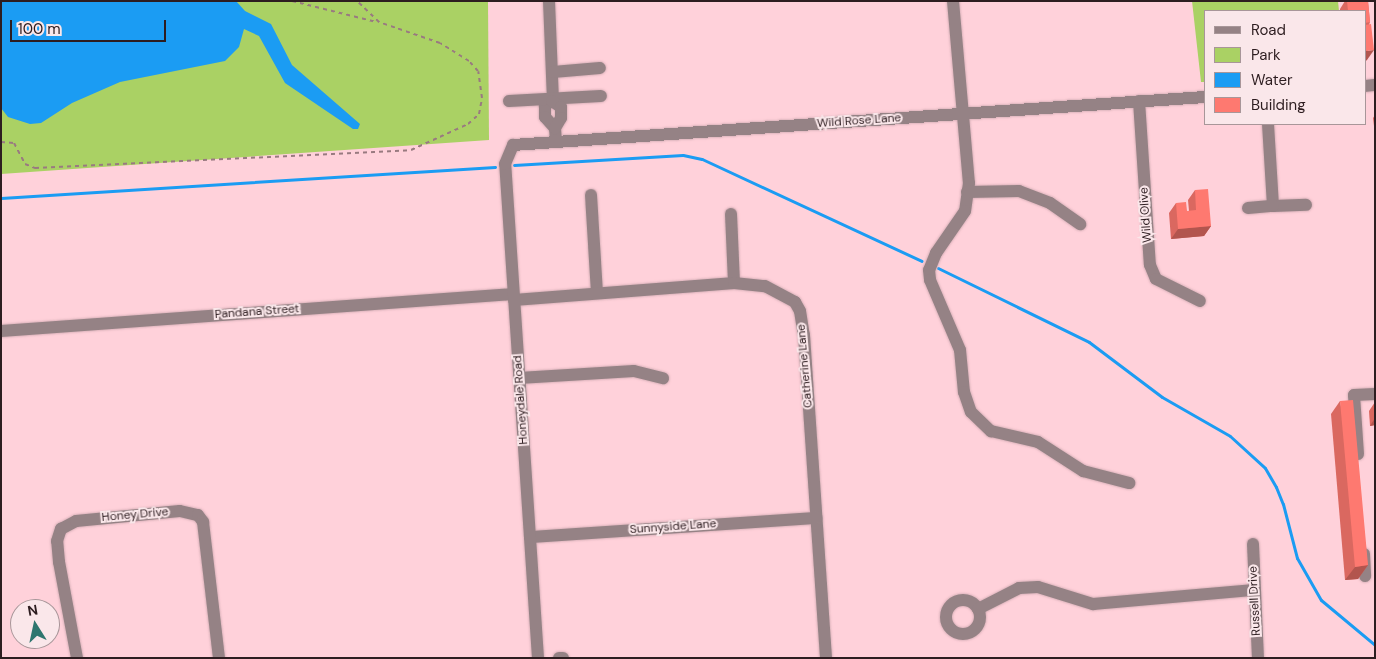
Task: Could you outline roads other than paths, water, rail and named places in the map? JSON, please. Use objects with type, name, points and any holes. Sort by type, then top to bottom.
[{"type":"street","points":[[549,1],[553,72],[552,100]]},
{"type":"street","points":[[953,1],[967,192],[960,220],[936,253],[929,270],[930,280],[960,350],[964,392],[971,412],[991,431],[1038,442],[1083,471],[1129,483]]},
{"type":"street","points":[[553,72],[600,68]]},
{"type":"street","points":[[509,101],[601,96]]},
{"type":"street","name":"Wild Rose Lane","points":[[512,144],[1204,97]]},
{"type":"street","points":[[552,100],[561,107],[561,118],[555,128],[556,142]]},
{"type":"street","name":"Wild Olive","points":[[1139,101],[1150,265],[1156,279],[1200,301]]},
{"type":"street","points":[[1268,125],[1273,206]]},
{"type":"street","name":"Honeydale Road","points":[[512,144],[504,164],[538,658]]},
{"type":"street","points":[[967,192],[1019,191],[1050,203],[1080,224]]},
{"type":"street","points":[[591,195],[597,293]]},
{"type":"street","points":[[1248,208],[1306,205]]},
{"type":"street","points":[[731,214],[734,283]]},
{"type":"street","name":"Catherine Lane","points":[[514,297],[734,283],[776,290],[795,302],[800,311],[816,518],[823,658]]},
{"type":"street","name":"Pandana Street","points":[[1,331],[514,297]]},
{"type":"street","points":[[519,378],[634,371],[663,378]]},
{"type":"street","points":[[1359,472],[1354,396],[1375,394]]},
{"type":"street","name":"Honey Drive","points":[[77,658],[59,562],[57,541],[61,529],[76,521],[180,511],[198,515],[204,522],[219,658]]},
{"type":"street","name":"Sunnyside Lane","points":[[530,537],[816,518]]},
{"type":"street","points":[[1363,538],[1365,576]]},
{"type":"street","name":"Russell Drive","points":[[1253,544],[1258,658]]},
{"type":"street","points":[[978,609],[1018,588],[1038,587],[1093,604],[1254,590]]},
{"type":"water","points":[[1,1],[236,1],[245,11],[271,24],[292,65],[360,124],[358,129],[353,129],[285,83],[259,36],[244,29],[239,47],[225,61],[120,82],[72,103],[41,123],[30,124],[8,117],[1,108]]},
{"type":"waterway","points":[[514,165],[683,155],[702,159],[922,261]]},
{"type":"waterway","points":[[1,198],[495,167]]},
{"type":"waterway","points":[[938,268],[1089,342],[1162,397],[1230,436],[1265,468],[1276,487],[1283,504],[1297,558],[1321,600],[1375,645]]}]
